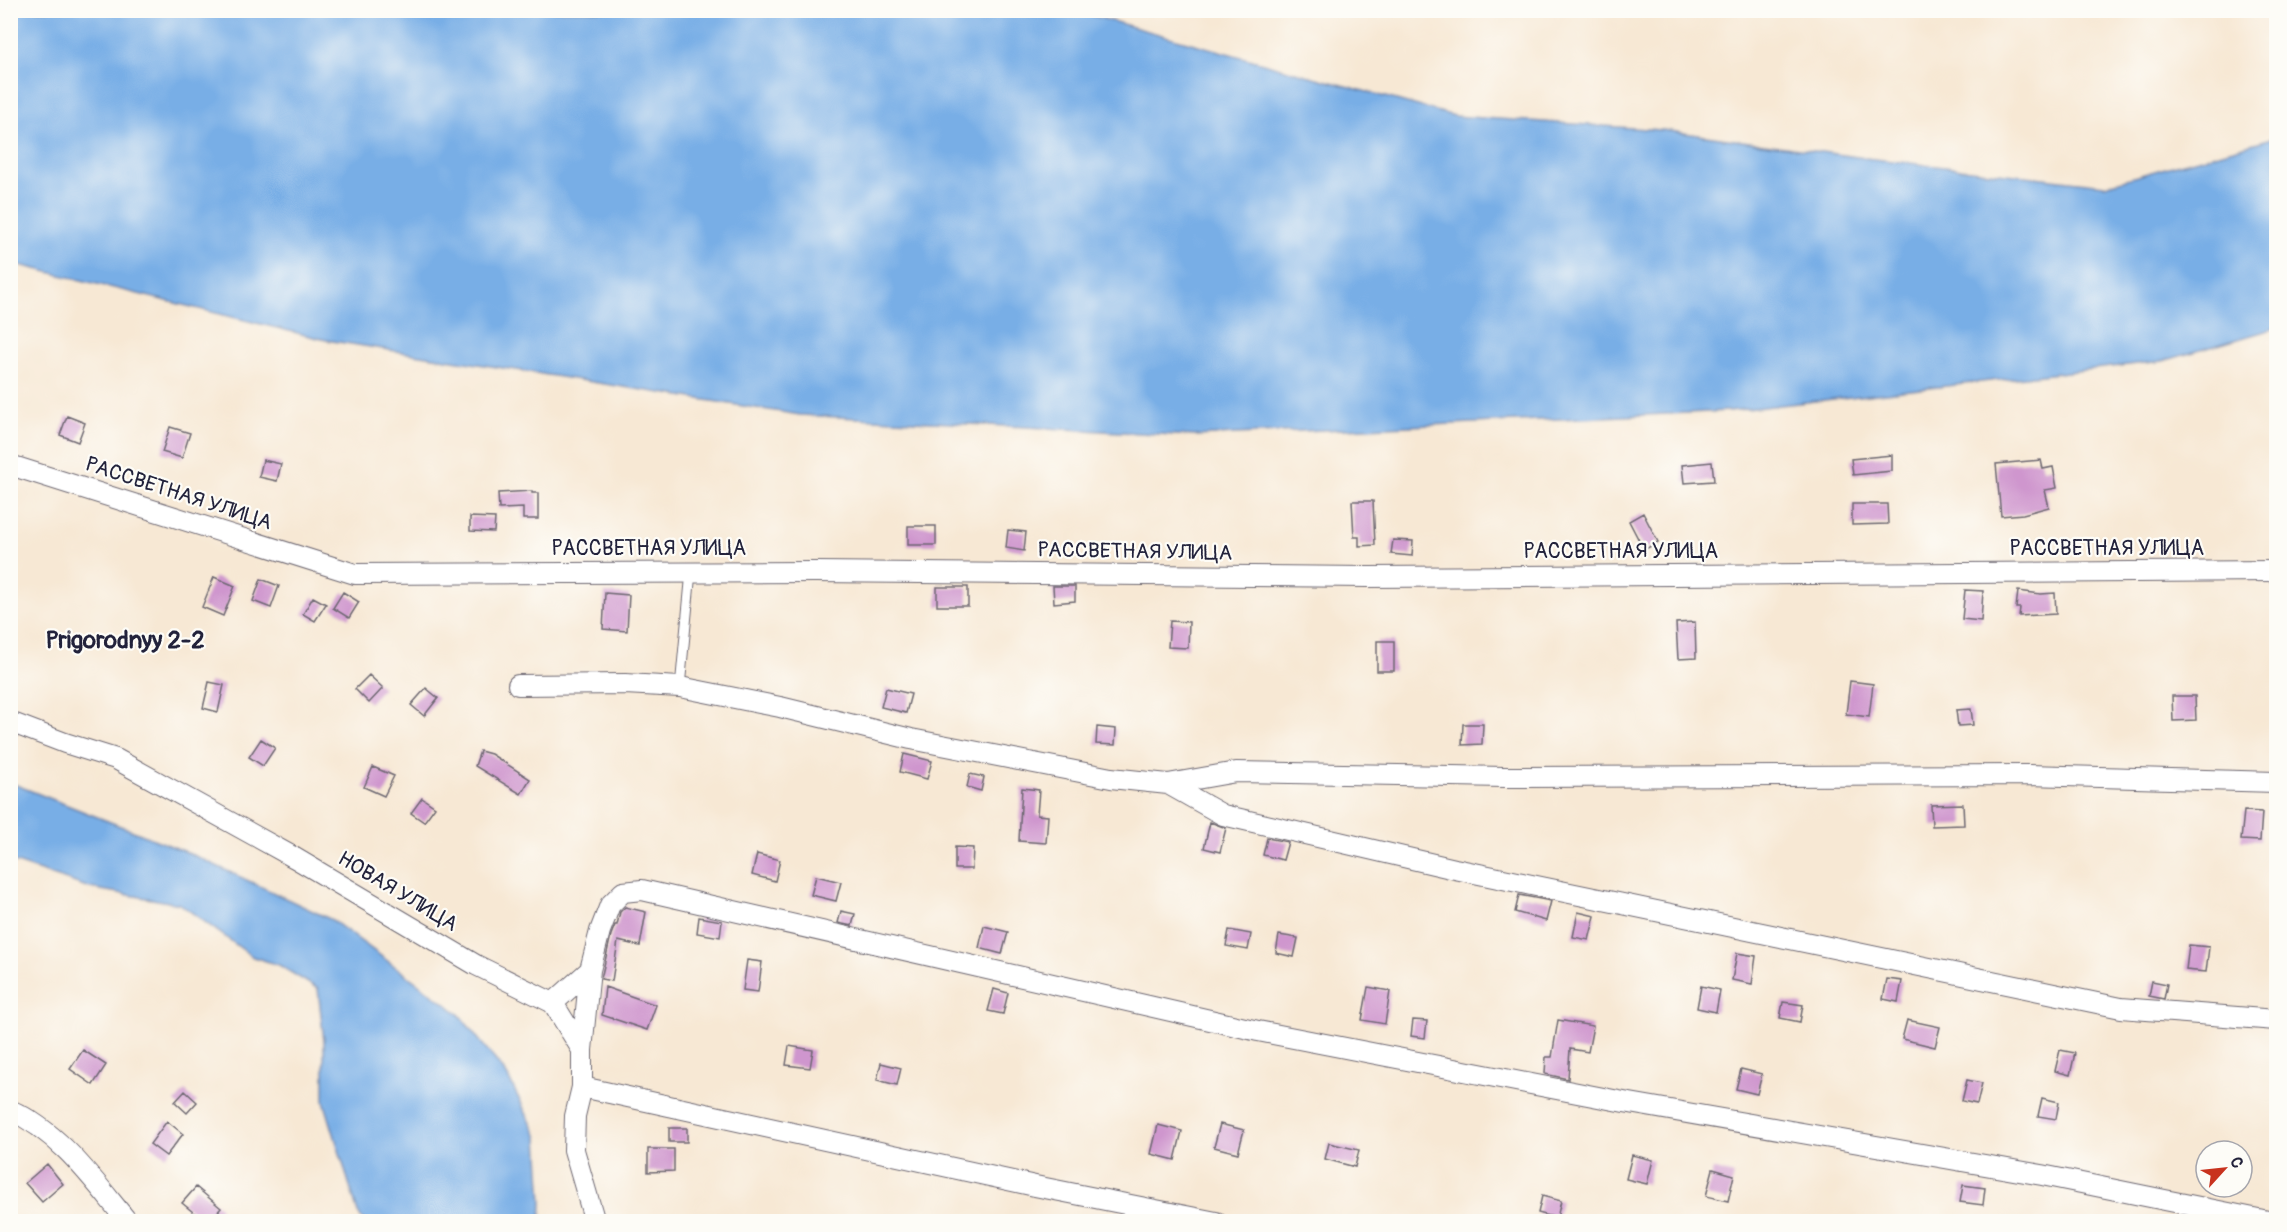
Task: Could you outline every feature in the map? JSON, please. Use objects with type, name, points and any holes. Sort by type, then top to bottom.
[{"type":"street","name":"РАССВЕТНАЯ УЛИЦА","points":[[10,465],[356,574],[692,572],[1368,577],[2277,571]]},
{"type":"street","points":[[518,685],[625,684],[680,687],[780,707],[922,742],[1112,778],[1168,784],[1236,772],[1505,777],[2029,775],[2277,782]]},
{"type":"street","name":"НОВАЯ УЛИЦА","points":[[10,722],[116,759],[295,858],[476,965],[553,1003]]},
{"type":"street","points":[[1168,784],[1223,815],[1478,874],[2121,1008],[2277,1020]]},
{"type":"street","points":[[595,1221],[574,1150],[575,1116],[582,1087],[582,1050],[590,970],[600,931],[610,905],[623,892],[642,890],[1258,1031],[1624,1102],[2042,1175],[2273,1221]]},
{"type":"street","points":[[582,1050],[553,1003],[590,970]]},
{"type":"street","points":[[582,1087],[1035,1186],[1216,1221]]},
{"type":"street","points":[[10,1110],[31,1119],[69,1152],[128,1221]]},
{"type":"lane","points":[[680,687],[692,572]]},
{"type":"water","points":[[11,10],[1076,11],[1454,116],[1662,130],[1865,158],[2105,185],[2276,137],[2276,328],[2163,361],[1729,411],[1195,436],[800,415],[326,340],[11,263]]},
{"type":"water","points":[[11,783],[189,853],[332,920],[458,1013],[507,1075],[538,1137],[541,1221],[364,1221],[358,1213],[324,1101],[324,1041],[318,989],[279,965],[253,957],[180,904],[90,888],[11,861]]},
{"type":"building","points":[[67,416],[85,423],[78,442],[60,435]]},
{"type":"building","points":[[170,427],[190,433],[182,458],[162,452]]},
{"type":"building","points":[[1892,455],[1892,471],[1853,475],[1851,459]]},
{"type":"building","points":[[263,460],[281,464],[277,481],[259,477]]},
{"type":"building","points":[[2041,460],[2043,469],[2053,467],[2057,488],[2045,490],[2049,507],[2023,514],[2001,516],[1996,464]]},
{"type":"building","points":[[1712,462],[1714,481],[1684,483],[1682,465]]},
{"type":"building","points":[[532,491],[532,493],[538,493],[538,519],[523,519],[523,508],[499,509],[498,493]]},
{"type":"building","points":[[1352,501],[1373,501],[1375,545],[1359,546],[1359,537],[1354,537]]},
{"type":"building","points":[[1852,504],[1887,504],[1888,524],[1852,525]]},
{"type":"building","points":[[1643,513],[1658,542],[1644,550],[1629,521]]},
{"type":"building","points":[[470,517],[495,518],[494,532],[470,531]]},
{"type":"building","points":[[908,526],[936,526],[936,545],[908,545]]},
{"type":"building","points":[[1008,530],[1026,532],[1024,551],[1006,548]]},
{"type":"building","points":[[1393,540],[1413,541],[1412,556],[1391,554]]},
{"type":"building","points":[[214,577],[235,586],[223,616],[202,607]]},
{"type":"building","points":[[261,579],[279,586],[271,608],[253,601]]},
{"type":"building","points":[[1053,586],[1075,586],[1075,601],[1054,603]]},
{"type":"building","points":[[937,587],[968,587],[968,606],[937,606]]},
{"type":"building","points":[[1965,590],[1983,591],[1981,621],[1962,619]]},
{"type":"building","points":[[2018,591],[2055,593],[2056,614],[2019,616],[2020,608],[2016,608]]},
{"type":"building","points":[[343,592],[359,602],[349,618],[333,608]]},
{"type":"building","points":[[605,593],[629,595],[627,631],[603,629]]},
{"type":"building","points":[[313,597],[326,604],[315,621],[303,614]]},
{"type":"building","points":[[1170,621],[1189,622],[1188,648],[1168,647]]},
{"type":"building","points":[[1695,622],[1696,658],[1678,659],[1676,623]]},
{"type":"building","points":[[1377,641],[1394,641],[1394,671],[1377,671]]},
{"type":"building","points":[[369,675],[383,688],[369,703],[355,689]]},
{"type":"building","points":[[1850,681],[1873,684],[1869,717],[1846,714]]},
{"type":"building","points":[[209,682],[224,685],[218,712],[203,708]]},
{"type":"building","points":[[426,688],[438,698],[424,716],[411,705]]},
{"type":"building","points":[[886,688],[911,694],[906,713],[881,707]]},
{"type":"building","points":[[2172,696],[2195,696],[2196,720],[2173,721]]},
{"type":"building","points":[[1971,709],[1973,725],[1958,726],[1956,710]]},
{"type":"building","points":[[1463,724],[1483,724],[1482,744],[1462,745]]},
{"type":"building","points":[[1097,727],[1116,729],[1115,745],[1096,744]]},
{"type":"building","points":[[261,739],[275,748],[263,766],[249,757]]},
{"type":"building","points":[[480,751],[491,754],[530,779],[521,794],[475,766]]},
{"type":"building","points":[[904,754],[932,761],[927,779],[900,772]]},
{"type":"building","points":[[373,767],[394,776],[384,796],[364,787]]},
{"type":"building","points":[[970,774],[984,777],[981,791],[967,787]]},
{"type":"building","points":[[1022,788],[1039,790],[1037,815],[1048,816],[1046,843],[1019,841]]},
{"type":"building","points":[[422,798],[435,807],[424,822],[411,813]]},
{"type":"building","points":[[1963,804],[1964,825],[1932,826],[1931,805]]},
{"type":"building","points":[[2244,811],[2262,812],[2260,841],[2241,840]]},
{"type":"building","points":[[1210,822],[1226,828],[1220,852],[1204,848]]},
{"type":"building","points":[[1267,838],[1288,842],[1283,860],[1263,855]]},
{"type":"building","points":[[955,847],[973,848],[972,869],[955,869]]},
{"type":"building","points":[[757,854],[780,860],[775,881],[752,875]]},
{"type":"building","points":[[816,876],[841,882],[836,901],[811,895]]},
{"type":"building","points":[[1519,895],[1551,901],[1546,921],[1515,912]]},
{"type":"building","points":[[625,907],[646,912],[640,946],[618,941],[612,981],[601,979],[611,935],[617,925],[620,912]]},
{"type":"building","points":[[841,911],[855,914],[852,926],[838,923]]},
{"type":"building","points":[[1578,912],[1595,916],[1589,940],[1573,937]]},
{"type":"building","points":[[699,917],[722,921],[720,937],[697,933]]},
{"type":"building","points":[[984,926],[1008,932],[1002,954],[979,948]]},
{"type":"building","points":[[1229,930],[1251,934],[1248,950],[1226,946]]},
{"type":"building","points":[[1279,935],[1298,938],[1294,957],[1276,953]]},
{"type":"building","points":[[2189,945],[2209,947],[2206,972],[2186,970]]},
{"type":"building","points":[[1737,953],[1756,956],[1752,984],[1732,980]]},
{"type":"building","points":[[747,960],[762,962],[758,992],[743,990]]},
{"type":"building","points":[[1887,979],[1902,981],[1898,1002],[1883,999]]},
{"type":"building","points":[[2152,981],[2167,984],[2164,999],[2149,996]]},
{"type":"building","points":[[1701,986],[1720,990],[1716,1012],[1697,1008]]},
{"type":"building","points":[[605,987],[656,1005],[647,1030],[602,1015]]},
{"type":"building","points":[[1368,987],[1390,991],[1385,1024],[1362,1020]]},
{"type":"building","points":[[994,989],[1008,993],[1003,1014],[988,1011]]},
{"type":"building","points":[[1783,1002],[1803,1005],[1800,1022],[1780,1018]]},
{"type":"building","points":[[1413,1020],[1427,1021],[1425,1038],[1411,1036]]},
{"type":"building","points":[[1558,1020],[1593,1026],[1588,1052],[1570,1049],[1568,1079],[1545,1074],[1546,1057],[1552,1057]]},
{"type":"building","points":[[1907,1020],[1940,1027],[1935,1047],[1902,1039]]},
{"type":"building","points":[[789,1046],[813,1050],[810,1068],[786,1065]]},
{"type":"building","points":[[83,1050],[106,1065],[93,1085],[70,1069]]},
{"type":"building","points":[[2060,1050],[2075,1053],[2070,1075],[2055,1071]]},
{"type":"building","points":[[881,1063],[901,1068],[897,1085],[877,1080]]},
{"type":"building","points":[[1741,1069],[1762,1074],[1757,1094],[1736,1089]]},
{"type":"building","points":[[1967,1080],[1982,1083],[1977,1104],[1962,1101]]},
{"type":"building","points":[[185,1091],[197,1102],[187,1113],[175,1102]]},
{"type":"building","points":[[2042,1098],[2059,1102],[2056,1119],[2038,1116]]},
{"type":"building","points":[[167,1121],[183,1134],[166,1156],[150,1144]]},
{"type":"building","points":[[1220,1124],[1244,1130],[1238,1153],[1214,1147]]},
{"type":"building","points":[[1158,1125],[1182,1131],[1175,1160],[1151,1154]]},
{"type":"building","points":[[669,1128],[687,1128],[687,1142],[669,1142]]},
{"type":"building","points":[[1329,1143],[1359,1150],[1355,1167],[1325,1159]]},
{"type":"building","points":[[648,1149],[674,1149],[674,1171],[648,1172]]},
{"type":"building","points":[[1632,1155],[1653,1160],[1647,1184],[1626,1179]]},
{"type":"building","points":[[47,1164],[63,1184],[42,1202],[25,1183]]},
{"type":"building","points":[[1713,1169],[1734,1175],[1728,1201],[1706,1196]]},
{"type":"building","points":[[1963,1185],[1985,1188],[1983,1205],[1960,1202]]},
{"type":"building","points":[[196,1187],[221,1208],[210,1221],[204,1221],[182,1203]]},
{"type":"building","points":[[1542,1196],[1561,1201],[1557,1218],[1538,1213]]},
{"type":"district","name":"Prigorodnyy 2-2","points":[[125,640]]}]
